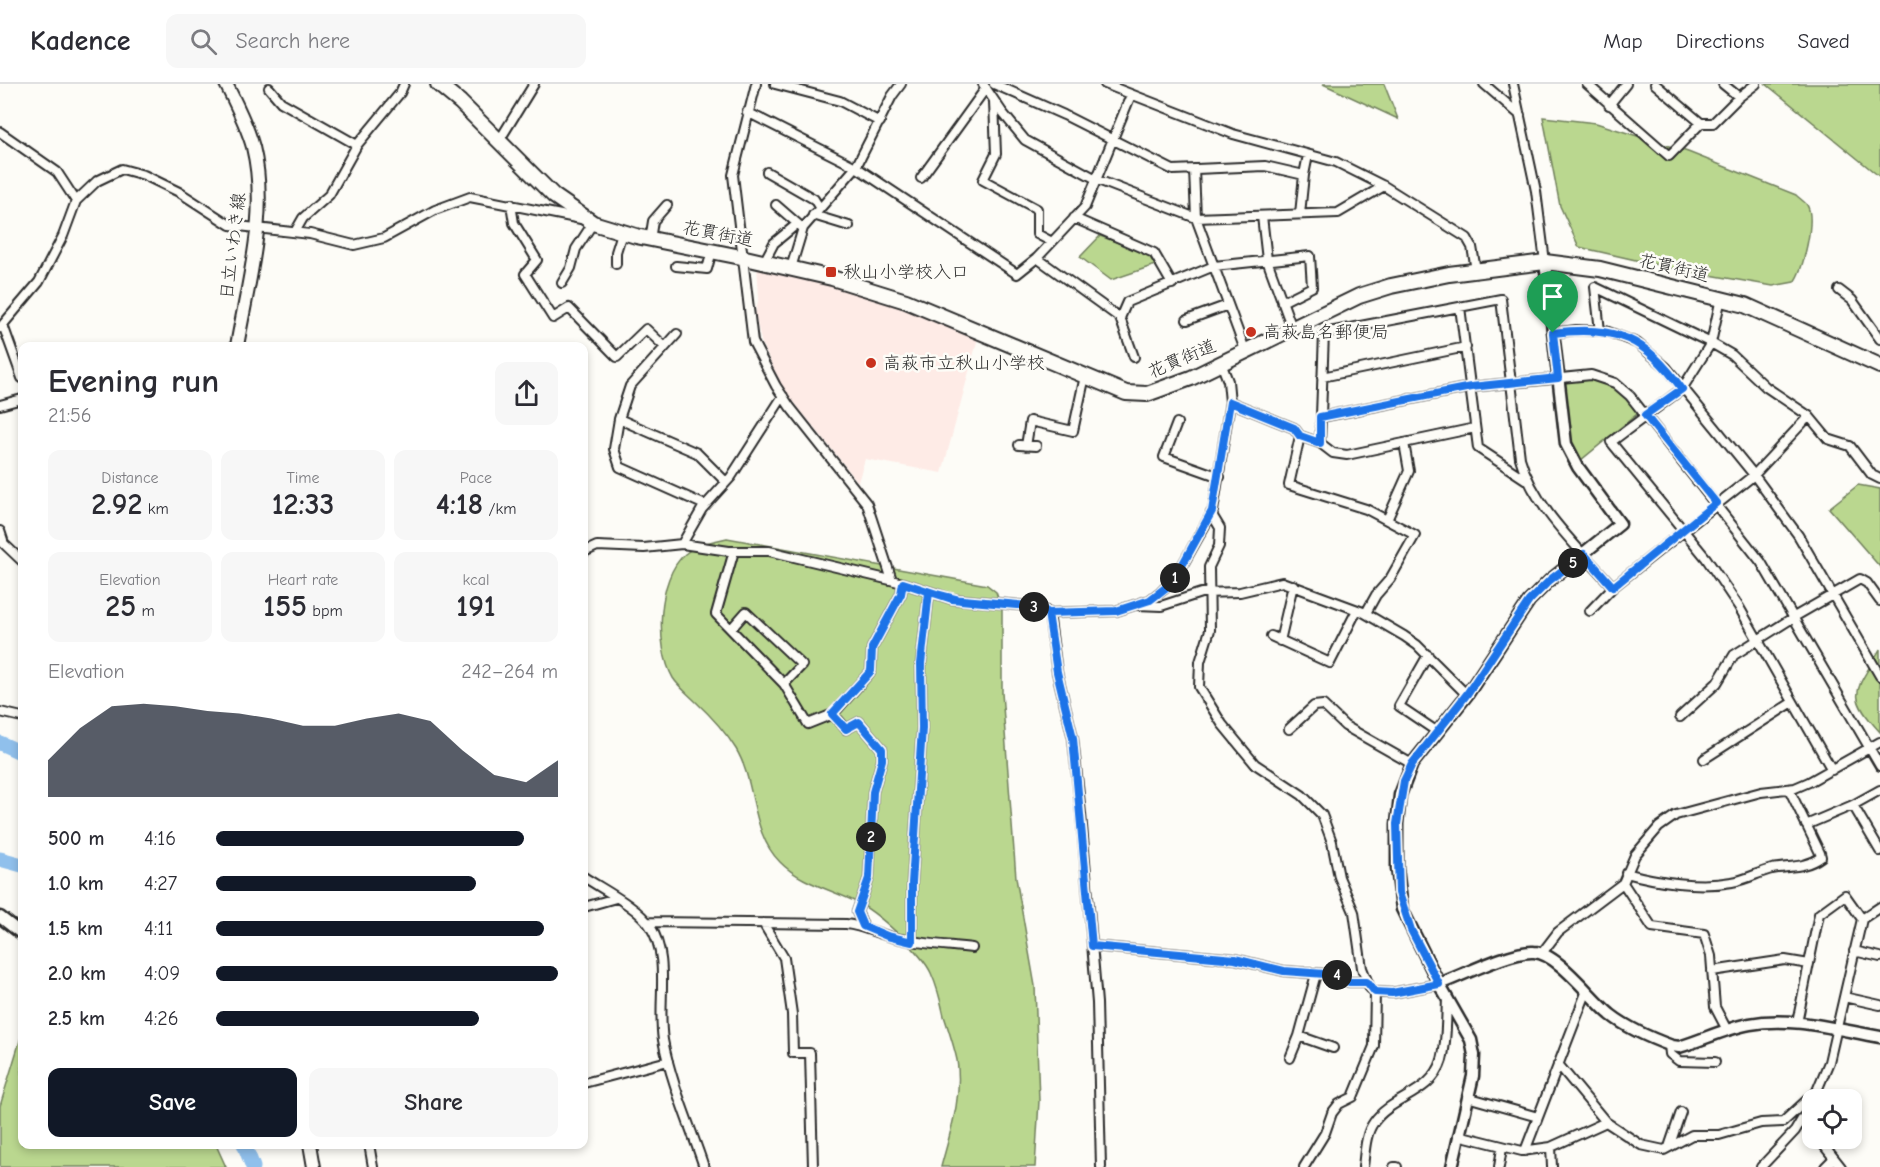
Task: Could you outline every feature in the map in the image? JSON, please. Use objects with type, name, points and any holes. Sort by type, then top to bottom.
[{"type":"highway","name":"花貫街道","points":[[438,84],[554,196],[590,222],[650,240],[791,268],[906,301],[1126,393],[1137,395],[1170,386],[1339,304],[1381,289],[1476,270],[1545,262],[1600,269],[1721,298],[1772,316],[1880,366]]},
{"type":"main road","name":"日立いわき線","points":[[226,84],[244,123],[255,159],[259,202],[257,229],[238,342]]},
{"type":"main road","points":[[311,1149],[314,1167]]},
{"type":"street","points":[[296,232],[303,218],[329,195],[357,145],[400,93],[404,84]]},
{"type":"street","points":[[499,141],[534,84]]},
{"type":"street","points":[[756,84],[747,112],[733,175],[741,257],[753,342],[783,396],[867,504],[892,580]]},
{"type":"street","points":[[775,84],[840,101],[880,122]]},
{"type":"street","points":[[764,262],[774,243],[813,215],[856,167],[892,96],[901,84]]},
{"type":"street","points":[[1105,84],[1233,134],[1336,162],[1384,186],[1467,238],[1472,247],[1476,270]]},
{"type":"street","points":[[1484,84],[1521,117]]},
{"type":"street","points":[[1452,1167],[1474,1055],[1471,1040],[1411,930],[1399,893],[1398,808],[1412,764],[1467,694],[1529,601],[1550,580],[1620,524],[1578,467],[1566,444],[1536,191],[1513,84]]},
{"type":"street","points":[[1587,84],[1669,156],[1701,123]]},
{"type":"street","points":[[1610,105],[1626,84]]},
{"type":"street","points":[[1655,84],[1701,123],[1713,123],[1756,84]]},
{"type":"street","points":[[1723,84],[1739,97]]},
{"type":"street","points":[[988,85],[994,100],[1025,140],[1098,180],[1196,218],[1338,213],[1384,186]]},
{"type":"street","points":[[988,85],[1113,140],[1173,170],[1265,166],[1304,175]]},
{"type":"street","points":[[921,178],[988,85]]},
{"type":"street","points":[[269,88],[280,102],[357,145]]},
{"type":"street","points":[[747,112],[856,167],[1017,274],[1036,258],[1085,207],[1131,95]]},
{"type":"street","points":[[994,100],[996,154],[983,180],[1037,209],[1036,234],[1052,242]]},
{"type":"street","points":[[0,132],[57,172],[76,201]]},
{"type":"street","points":[[1300,214],[1308,155]]},
{"type":"street","points":[[18,368],[1,326],[39,282],[63,236],[76,201],[97,181],[122,169],[144,175],[179,192],[230,225],[296,232],[360,245],[384,238],[460,198],[479,197],[590,222],[576,249],[571,268],[562,283]]},
{"type":"street","points":[[1194,169],[1196,218],[1245,350]]},
{"type":"street","points":[[767,172],[814,199],[819,207]]},
{"type":"street","points":[[511,204],[514,223],[537,260],[525,274],[553,318],[569,308],[617,357],[646,329],[665,348]]},
{"type":"street","points":[[650,240],[653,221],[667,205]]},
{"type":"street","points":[[776,205],[800,226]]},
{"type":"street","points":[[813,215],[849,226]]},
{"type":"street","points":[[1262,216],[1267,260],[1292,328]]},
{"type":"street","points":[[1074,219],[1154,253],[1172,284]]},
{"type":"street","points":[[791,268],[800,226]]},
{"type":"street","points":[[616,264],[616,252],[622,233]]},
{"type":"street","points":[[676,266],[707,269],[712,251]]},
{"type":"street","points":[[1120,318],[1127,302],[1214,266],[1310,256],[1312,287],[1282,302]]},
{"type":"street","points":[[1036,258],[1120,318],[1134,357]]},
{"type":"street","points":[[1600,331],[1595,287],[1732,355],[1766,387],[1809,416],[1828,439],[1850,446],[1872,475],[1880,479]]},
{"type":"street","points":[[1839,290],[1852,300],[1880,339]]},
{"type":"street","points":[[1721,298],[1711,343],[1682,389],[1611,442],[1706,558],[1758,638],[1832,770]]},
{"type":"street","points":[[1320,443],[1324,333],[1501,299],[1520,458],[1528,481],[1543,505],[1613,587]]},
{"type":"street","points":[[1187,320],[1228,305]]},
{"type":"street","points":[[1460,307],[1478,448],[1482,453],[1528,481]]},
{"type":"street","points":[[1553,333],[1600,331],[1621,336],[1651,352],[1666,367],[1754,475],[1804,544],[1880,676]]},
{"type":"street","points":[[677,334],[630,386],[619,419],[614,449],[620,467],[705,505]]},
{"type":"street","points":[[1322,376],[1466,347]]},
{"type":"street","points":[[588,550],[597,546],[644,548],[682,544],[734,551],[769,551],[892,580],[960,600],[1040,607],[1048,613],[1101,613],[1137,604],[1158,595],[1173,582],[1211,513],[1220,477],[1230,402],[1228,381],[1221,363]]},
{"type":"street","points":[[1320,417],[1471,387],[1591,375],[1607,379],[1630,396],[1761,562],[1880,766]]},
{"type":"street","points":[[1036,446],[1023,446],[1030,421],[1073,431],[1084,376]]},
{"type":"street","points":[[682,544],[705,505],[726,482],[783,396]]},
{"type":"street","points":[[0,405],[18,400]]},
{"type":"street","points":[[1230,402],[1294,428],[1300,436],[1320,443],[1333,453],[1344,455],[1475,428]]},
{"type":"street","points":[[1590,611],[1613,587],[1754,475],[1809,416]]},
{"type":"street","points":[[619,419],[698,453],[726,482]]},
{"type":"street","points":[[1177,423],[1164,457],[1220,477]]},
{"type":"street","points":[[1300,436],[1289,485],[1366,510],[1415,535],[1390,579],[1376,595],[1366,614]]},
{"type":"street","points":[[1387,520],[1409,471],[1404,443]]},
{"type":"street","points":[[1211,513],[1220,528],[1219,546],[1209,567],[1210,630],[1200,662],[1199,687],[1222,724],[1256,764],[1302,795],[1322,815],[1332,842],[1339,877],[1354,912],[1367,982],[1375,992],[1374,1046],[1353,1097],[1339,1104],[1332,1113],[1326,1134],[1304,1167]]},
{"type":"street","points":[[0,531],[2,540],[18,557]]},
{"type":"street","points":[[734,551],[717,614],[784,684],[808,724],[832,714],[871,671],[872,648],[901,594],[903,583]]},
{"type":"street","points":[[1680,717],[1717,682],[1734,655],[1794,617],[1864,579],[1880,601]]},
{"type":"street","points":[[1137,604],[1161,606],[1209,592],[1240,592],[1278,582],[1293,585],[1366,614],[1418,645],[1467,694]]},
{"type":"street","points":[[1280,640],[1293,585]]},
{"type":"street","points":[[912,942],[912,883],[922,728],[921,664],[929,592]]},
{"type":"street","points":[[1271,636],[1330,663],[1357,610]]},
{"type":"street","points":[[730,629],[746,612],[786,648],[802,665],[784,684]]},
{"type":"street","points":[[1048,613],[1057,672],[1073,738],[1092,946],[1102,1108],[1101,1167]]},
{"type":"street","points":[[1428,655],[1399,706],[1436,731]]},
{"type":"street","points":[[1704,759],[1793,702]]},
{"type":"street","points":[[1289,729],[1314,706],[1323,705],[1345,726],[1412,764]]},
{"type":"street","points":[[0,712],[18,716]]},
{"type":"street","points":[[832,714],[846,729],[859,722],[882,749],[882,760],[873,792],[869,878],[857,912],[863,926]]},
{"type":"street","points":[[1542,953],[1558,932],[1623,883],[1635,855],[1659,827],[1676,814],[1761,792],[1789,789],[1809,782],[1880,742]]},
{"type":"street","points":[[1626,873],[1648,880],[1718,883],[1734,882],[1773,869],[1804,866],[1821,857],[1789,789]]},
{"type":"street","points":[[1806,825],[1853,805],[1880,790]]},
{"type":"street","points":[[1853,805],[1880,851]]},
{"type":"street","points":[[588,880],[647,922],[659,953],[662,1026],[668,1061],[704,1167]]},
{"type":"street","points":[[1623,883],[1652,927],[1704,934],[1711,956],[1715,1007],[1727,1030]]},
{"type":"street","points":[[1797,1023],[1819,914],[1845,895],[1862,919]]},
{"type":"street","points":[[588,906],[616,898]]},
{"type":"street","points":[[1818,1089],[1829,1062],[1862,919],[1880,907]]},
{"type":"street","points":[[0,917],[18,931]]},
{"type":"street","points":[[647,922],[763,922],[863,926],[887,936],[912,942],[972,948]]},
{"type":"street","points":[[763,922],[784,958],[792,1014],[793,1053],[810,1053],[813,1167]]},
{"type":"street","points":[[1092,946],[1235,959],[1284,971],[1339,975],[1349,982],[1367,982]]},
{"type":"street","points":[[1854,951],[1880,957]]},
{"type":"street","points":[[1375,992],[1392,993],[1439,984],[1519,954],[1542,953],[1628,1027],[1669,1045],[1679,1047],[1727,1030],[1761,1022],[1797,1023],[1880,1037]]},
{"type":"street","points":[[1712,971],[1785,960],[1809,964]]},
{"type":"street","points":[[1290,1058],[1299,1036],[1316,974]]},
{"type":"street","points":[[1525,1151],[1586,993]]},
{"type":"street","points":[[1844,997],[1880,1005]]},
{"type":"street","points":[[1363,1167],[1367,1135],[1374,1122],[1388,1108],[1403,1101],[1432,1078],[1442,1060],[1447,998]]},
{"type":"street","points":[[1299,1036],[1333,1048]]},
{"type":"street","points":[[1669,1045],[1670,1054],[1679,1061],[1715,1062]]},
{"type":"street","points":[[588,1082],[668,1061]]},
{"type":"street","points":[[1558,1064],[1606,1122],[1641,1145],[1664,1150],[1692,1135],[1719,1135],[1761,1123],[1783,1122],[1802,1104]]},
{"type":"street","points":[[1467,1097],[1538,1117]]},
{"type":"street","points":[[1669,1147],[1681,1112]]},
{"type":"street","points":[[1761,1167],[1802,1120]]},
{"type":"street","points":[[1458,1135],[1502,1148],[1525,1151],[1551,1147],[1606,1122]]},
{"type":"street","points":[[1551,1147],[1551,1167]]},
{"type":"street","points":[[1499,1167],[1502,1148]]},
{"type":"street","points":[[370,1149],[373,1167]]},
{"type":"street","points":[[1826,1149],[1841,1167]]},
{"type":"street","points":[[1826,1167],[1833,1159]]},
{"type":"shaded area","name":"高萩市立秋山小学校","points":[[757,266],[893,303],[978,338],[942,473],[865,459],[858,482],[781,386],[761,341],[755,313],[759,298]]},
{"type":"green space","points":[[1323,84],[1384,84],[1398,119]]},
{"type":"green space","points":[[1766,84],[1880,84],[1880,177]]},
{"type":"green space","points":[[1543,117],[1596,123],[1688,152],[1796,195],[1807,205],[1810,221],[1798,276],[1794,282],[1773,286],[1675,269],[1579,247],[1560,206]]},
{"type":"green space","points":[[1100,236],[1147,253],[1155,265],[1111,280],[1080,257]]},
{"type":"green space","points":[[1558,378],[1607,379],[1642,410],[1581,460],[1571,455]]},
{"type":"green space","points":[[1858,485],[1880,489],[1880,567],[1829,508]]},
{"type":"green space","points":[[727,538],[987,585],[996,592],[1002,610],[1002,693],[1016,878],[1035,986],[1039,1101],[1035,1167],[941,1167],[955,1114],[958,1074],[957,1060],[931,973],[909,944],[875,914],[856,902],[806,880],[780,862],[763,837],[748,777],[736,749],[717,724],[673,678],[663,649],[662,631],[664,596],[669,579],[685,554],[705,543]]},
{"type":"green space","points":[[1880,649],[1880,732],[1862,708],[1858,700],[1858,692],[1860,683]]},
{"type":"green space","points":[[18,1047],[18,1149],[218,1149],[226,1167],[0,1167],[0,1106]]},
{"type":"waterway","points":[[0,743],[18,751]]},
{"type":"waterway","points":[[0,859],[18,864]]},
{"type":"waterway","points":[[246,1149],[253,1167]]},
{"type":"place","name":"秋山小学校入口","points":[[831,272]]},
{"type":"place","name":"高萩島名郵便局","points":[[1251,332]]},
{"type":"place","name":"高萩市立秋山小学校","points":[[871,363]]},
{"type":"route","points":[[1553,333],[1558,378],[1471,387],[1320,417],[1320,443],[1300,436],[1294,428],[1230,402],[1220,477],[1212,511],[1195,538],[1173,582],[1150,600],[1116,611],[1101,613],[1048,613],[1040,607],[1005,603],[952,599],[903,583],[901,594],[872,648],[871,671],[832,714],[846,729],[859,722],[882,749],[882,760],[873,792],[869,878],[857,912],[863,926],[887,936],[912,942],[912,883],[922,728],[921,664],[929,592],[952,599],[1040,607],[1045,609],[1048,613],[1050,617],[1057,672],[1073,738],[1092,946],[1235,959],[1284,971],[1339,975],[1349,982],[1367,982],[1375,992],[1401,992],[1439,984],[1411,930],[1402,909],[1399,893],[1398,808],[1404,781],[1412,764],[1467,694],[1529,601],[1550,580],[1584,554],[1613,587],[1716,503],[1645,415],[1682,389],[1666,367],[1651,352],[1637,343],[1606,331],[1576,330],[1553,333]]}]
